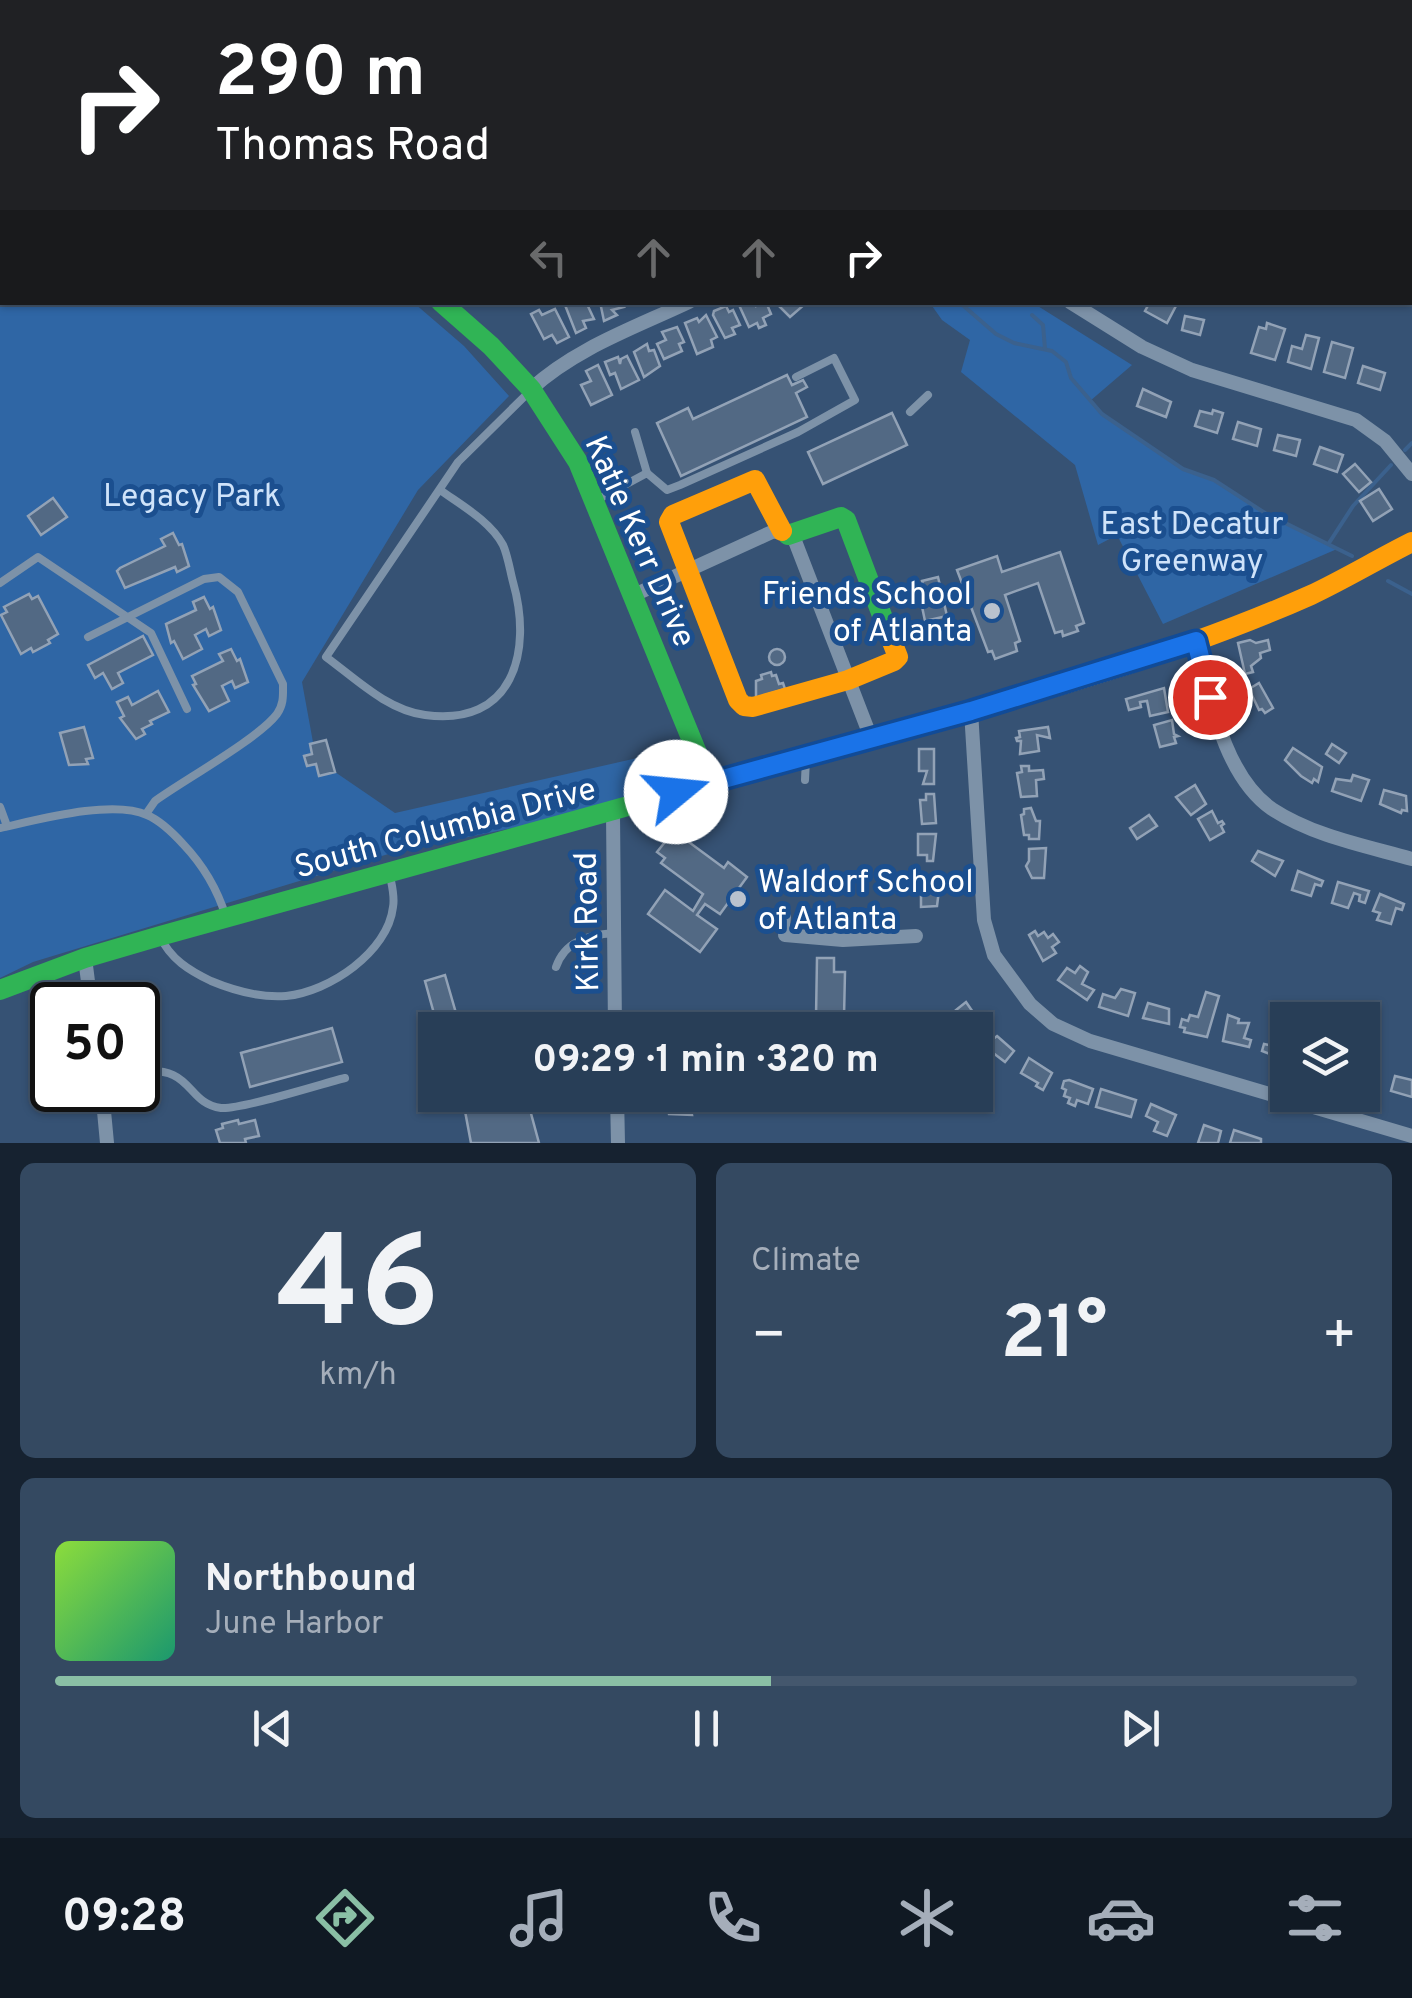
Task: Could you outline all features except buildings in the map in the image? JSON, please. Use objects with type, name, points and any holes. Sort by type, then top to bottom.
[{"type":"main road","name":"Katie Kerr Drive","points":[[445,305],[491,346],[531,390],[578,462],[708,782]]},
{"type":"main road","points":[[750,480],[760,484],[785,533],[841,516],[846,520],[898,656],[894,662],[848,680],[753,707],[744,706],[738,700],[669,522],[672,515],[750,480]]},
{"type":"main road","name":"South Columbia Drive","points":[[0,990],[84,958],[971,711],[1196,641],[1312,594],[1412,542]]},
{"type":"street","points":[[531,390],[585,350],[682,305]]},
{"type":"street","points":[[1075,305],[1142,347],[1192,370],[1356,420],[1385,441],[1412,474]]},
{"type":"street","points":[[634,594],[772,532],[785,533],[795,540],[871,738]]},
{"type":"street","points":[[1196,641],[1231,757],[1268,806],[1324,833],[1412,859]]},
{"type":"street","points":[[971,711],[984,920],[994,955],[1030,1004],[1054,1024],[1090,1041],[1412,1136]]},
{"type":"street","name":"Kirk Road","points":[[613,813],[615,1012]]},
{"type":"street","points":[[785,936],[843,940],[916,936]]},
{"type":"street","points":[[84,958],[88,982]]},
{"type":"street","points":[[104,1112],[107,1143]]},
{"type":"street","points":[[617,1112],[618,1143]]},
{"type":"lane","points":[[635,432],[647,474],[667,490],[680,486],[798,432],[855,400],[834,358],[796,377]]},
{"type":"lane","points":[[440,490],[484,522],[503,545],[522,611],[522,644],[510,683],[494,702],[464,715],[424,715],[389,704],[326,657],[458,462],[531,390]]},
{"type":"lane","points":[[910,412],[928,396]]},
{"type":"lane","points":[[595,501],[647,474]]},
{"type":"lane","points":[[0,583],[38,557],[151,632],[188,708]]},
{"type":"lane","points":[[88,637],[204,579],[218,577],[238,592],[283,684],[284,700],[260,731],[155,801],[146,814]]},
{"type":"lane","points":[[804,780],[807,756]]},
{"type":"lane","points":[[0,808],[4,827],[122,809],[146,814],[168,828],[205,868],[219,892],[226,917]]},
{"type":"lane","points":[[160,936],[176,959],[222,986],[262,996],[308,992],[345,972],[378,941],[394,906],[390,874]]},
{"type":"lane","points":[[785,936],[787,917]]},
{"type":"lane","points":[[556,967],[573,942],[614,933]]},
{"type":"lane","points":[[160,1072],[181,1077],[202,1100],[224,1109],[345,1078]]},
{"type":"green space","name":"Legacy Park","points":[[0,305],[416,305],[464,346],[509,396],[418,490],[302,682],[319,775],[335,772],[395,813],[677,749],[685,771],[660,788],[601,810],[395,852],[33,962],[0,978]]},
{"type":"green space","name":"East Decatur Greenway","points":[[931,305],[1036,305],[1132,365],[1090,401],[1102,414],[1183,469],[1214,480],[1265,513],[1337,549],[1163,624],[1117,535],[1098,545],[1075,465],[961,372],[970,340],[942,320]]},
{"type":"waterway","points":[[962,305],[996,334],[1014,343],[1052,351],[1066,362],[1071,378],[1102,414],[1183,469],[1214,480],[1265,513],[1352,556]]},
{"type":"waterway","points":[[1032,315],[1043,325],[1045,349]]},
{"type":"waterway","points":[[1405,450],[1412,443]]},
{"type":"waterway","points":[[1329,543],[1353,506],[1391,465]]},
{"type":"waterway","points":[[1388,581],[1412,594]]},
{"type":"traffic: fast","points":[[444,305],[491,346],[531,389],[578,462],[709,782]]},
{"type":"traffic: fast","points":[[788,535],[841,517],[846,520],[889,634]]},
{"type":"traffic: fast","points":[[0,990],[85,958],[160,936],[826,751]]},
{"type":"traffic: slow","points":[[782,531],[755,480],[673,515],[669,522],[738,700],[744,706],[753,707],[848,680],[894,661],[898,657],[889,634]]},
{"type":"traffic: slow","points":[[826,751],[1072,682],[1193,642],[1311,595],[1412,542]]},
{"type":"place","name":"Friends School of Atlanta","points":[[992,611]]},
{"type":"place","name":"Waldorf School of Atlanta","points":[[738,899]]},
{"type":"route","points":[[676,792],[971,711],[1196,641],[1210,697]]}]
